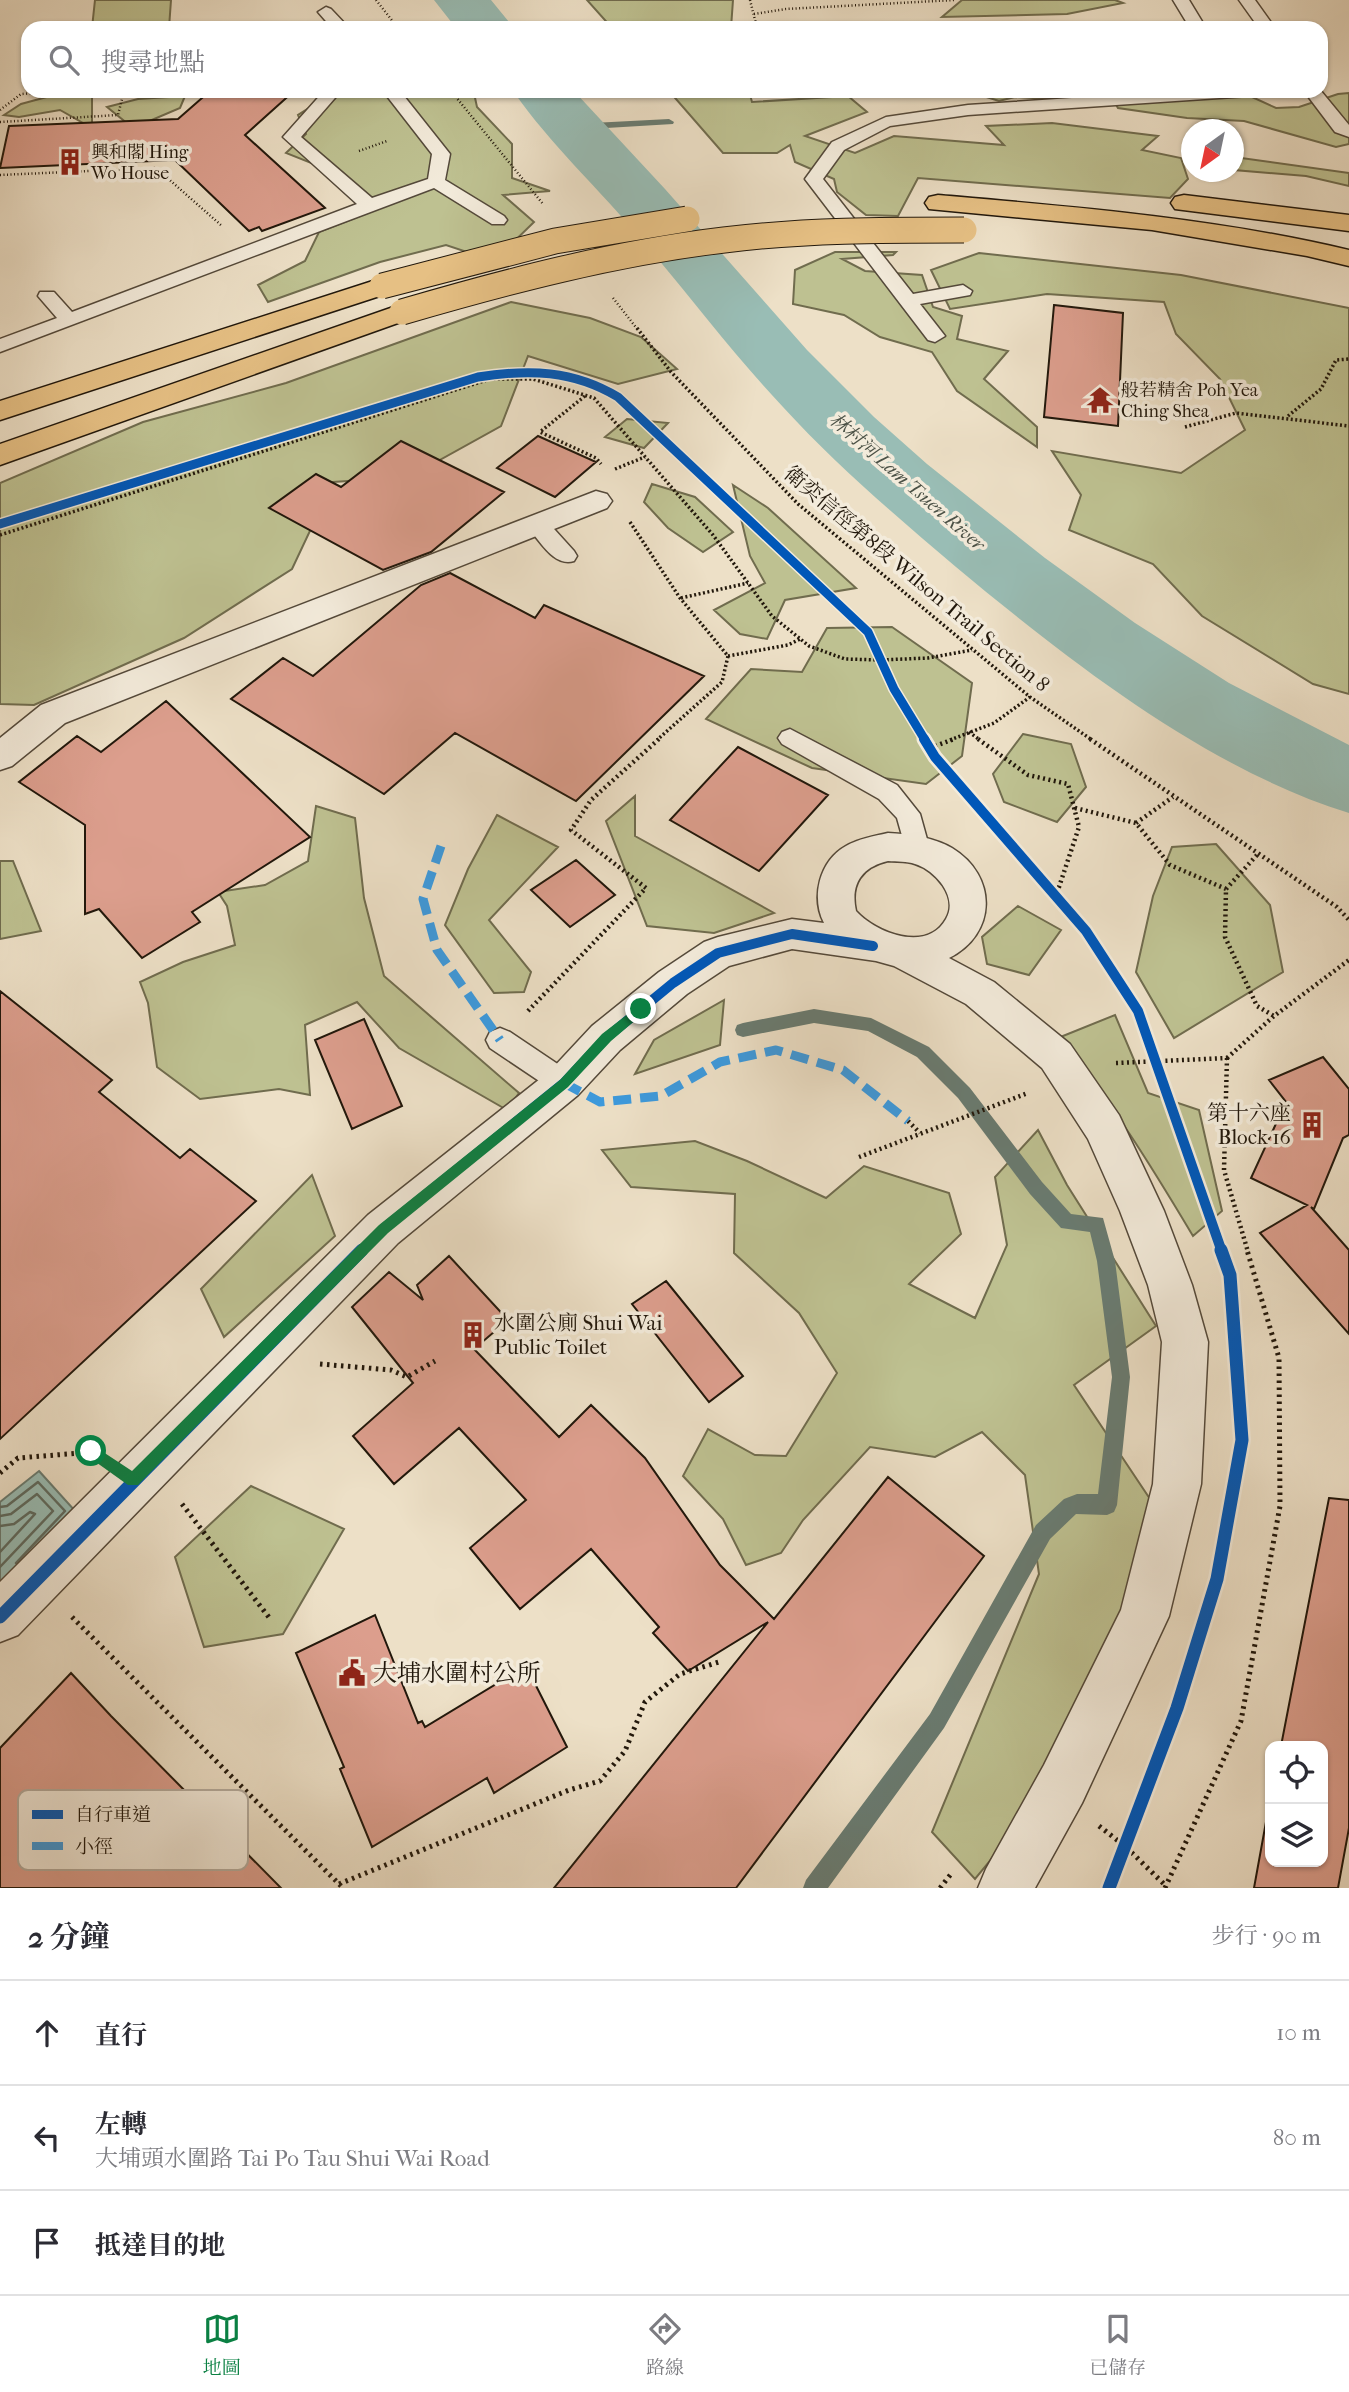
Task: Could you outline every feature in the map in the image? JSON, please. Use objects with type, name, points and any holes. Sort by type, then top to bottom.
[{"type":"highway","points":[[0,455],[402,312],[491,285],[570,266],[695,244],[817,233],[1018,198],[1150,201],[1227,207],[1349,223]]},
{"type":"highway","points":[[810,207],[865,204]]},
{"type":"highway","points":[[944,210],[1020,212],[1152,222],[1224,233],[1349,258]]},
{"type":"highway","points":[[944,210],[1221,255],[1349,281]]},
{"type":"highway","points":[[0,411],[382,286],[555,241],[711,216]]},
{"type":"street","points":[[0,757],[53,714],[537,524],[605,490]]},
{"type":"street","points":[[0,1617],[34,1579],[383,1229],[564,1083],[606,1038],[673,982],[718,953],[792,934],[890,950],[938,947],[961,930],[969,905],[961,879],[937,857],[917,850],[888,847],[867,852],[854,859],[841,873],[834,900],[836,909],[846,927],[890,950],[980,993],[1056,1056],[1104,1128],[1142,1211],[1170,1285],[1185,1342],[1177,1484],[1144,1616],[1057,1795],[1005,1888]]},
{"type":"lane","points":[[1181,0],[1194,21]]},
{"type":"lane","points":[[1247,0],[1262,21]]},
{"type":"lane","points":[[326,12],[334,21]]},
{"type":"lane","points":[[327,98],[291,137],[369,205]]},
{"type":"lane","points":[[397,98],[441,154],[436,182]]},
{"type":"lane","points":[[935,336],[814,179],[838,146],[886,122],[968,110],[1151,98]]},
{"type":"lane","points":[[1317,98],[1341,128],[1349,132]]},
{"type":"lane","points":[[0,346],[436,182]]},
{"type":"lane","points":[[436,182],[498,220]]},
{"type":"lane","points":[[907,301],[963,291]]},
{"type":"lane","points":[[47,296],[69,320]]},
{"type":"lane","points":[[537,524],[566,556]]},
{"type":"lane","points":[[790,738],[888,792],[908,814],[917,850]]},
{"type":"lane","points":[[500,1040],[564,1083]]},
{"type":"path","points":[[376,0],[392,21]]},
{"type":"path","points":[[750,0],[756,21]]},
{"type":"path","points":[[754,14],[786,9],[954,0]]},
{"type":"path","points":[[0,110],[21,94]]},
{"type":"path","points":[[0,122],[118,115],[122,98]]},
{"type":"path","points":[[457,98],[550,213]]},
{"type":"path","points":[[322,164],[421,129]]},
{"type":"path","points":[[0,175],[156,168],[222,227]]},
{"type":"path","points":[[1287,417],[1321,389],[1332,374],[1336,360],[1349,359]]},
{"type":"path","points":[[0,524],[468,380],[518,371],[547,372]]},
{"type":"path","points":[[586,395],[540,432],[596,458],[606,468],[613,470],[645,457]]},
{"type":"path","points":[[1185,427],[1236,413],[1349,426]]},
{"type":"path","points":[[605,490],[613,470]]},
{"type":"path","points":[[630,521],[680,598],[728,656]]},
{"type":"path","points":[[680,598],[748,583]]},
{"type":"path","points":[[728,656],[788,645],[800,639]]},
{"type":"path","points":[[877,651],[885,670]]},
{"type":"path","points":[[500,1040],[646,888],[571,830],[590,800],[722,682],[728,656]]},
{"type":"path","points":[[923,736],[932,752],[994,723],[1031,697]]},
{"type":"path","points":[[970,732],[1028,775],[1068,784],[1079,827],[1060,901]]},
{"type":"path","points":[[1136,823],[1173,797]]},
{"type":"path","points":[[1075,808],[1136,823],[1170,865],[1226,889]]},
{"type":"path","points":[[1257,855],[1226,889],[1225,937],[1257,1006],[1274,1016]]},
{"type":"path","points":[[1047,886],[1060,901]]},
{"type":"path","points":[[1156,1059],[1227,1058],[1274,1016],[1349,960]]},
{"type":"path","points":[[1151,1047],[1160,1072]]},
{"type":"path","points":[[1057,1795],[1165,1887],[1241,1721],[1280,1506],[1279,1358],[1224,1170],[1227,1058]]},
{"type":"path","points":[[859,1157],[1032,1092]]},
{"type":"path","points":[[908,1121],[920,1133]]},
{"type":"path","points":[[318,1364],[391,1370],[407,1377],[435,1361]]},
{"type":"path","points":[[0,1474],[18,1458],[91,1451],[133,1480]]},
{"type":"path","points":[[179,1500],[271,1620]]},
{"type":"path","points":[[34,1579],[245,1790]]},
{"type":"path","points":[[248,1793],[341,1886],[569,1790],[600,1781],[625,1751],[645,1702],[680,1674],[719,1662]]},
{"type":"path","points":[[1124,1852],[1131,1834]]},
{"type":"path","points":[[940,1888],[956,1868]]},
{"type":"green space","points":[[95,0],[171,0],[170,21],[93,21]]},
{"type":"green space","points":[[587,0],[733,0],[732,21],[606,21]]},
{"type":"green space","points":[[962,0],[1115,0],[1123,3],[1067,14],[942,17]]},
{"type":"green space","points":[[1349,93],[1349,144],[1336,147],[1244,119],[1187,118],[1118,108],[1112,98],[1254,98],[1276,108],[1299,107]]},
{"type":"green space","points":[[43,98],[92,98],[92,128],[60,110],[19,117],[4,115],[21,104]]},
{"type":"green space","points":[[184,98],[180,108],[133,128],[107,107],[138,99]]},
{"type":"green space","points":[[325,98],[475,98],[477,107],[512,144],[512,178],[550,191],[503,195],[534,222],[494,261],[446,245],[380,262],[268,302],[258,285],[305,261],[319,232],[370,212],[349,178],[286,153],[306,134],[298,115]]},
{"type":"green space","points":[[675,98],[751,98],[752,102],[850,98],[867,112],[805,136],[855,153],[894,136],[1004,145],[986,126],[1052,123],[1158,136],[1142,150],[1181,158],[1181,182],[1185,182],[1170,198],[918,178],[898,216],[866,215],[837,192],[834,179],[795,162],[790,145],[777,153],[723,153]]},
{"type":"green space","points":[[990,98],[1011,98],[999,101]]},
{"type":"green space","points":[[1032,98],[1070,98],[1067,100]]},
{"type":"green space","points":[[1244,158],[1349,173],[1349,186],[1306,176],[1244,171]]},
{"type":"green space","points":[[835,252],[896,252],[893,255],[842,259],[865,271],[922,275],[933,307],[962,316],[957,339],[1008,351],[984,379],[1037,427],[1037,447],[957,391],[932,352],[880,337],[844,315],[793,304],[795,270]]},
{"type":"green space","points":[[979,253],[1181,275],[1349,308],[1349,694],[1313,684],[1202,616],[1153,564],[1069,530],[1081,495],[1052,451],[1181,473],[1245,430],[1220,379],[1176,334],[1164,302],[1047,294],[950,309],[931,270]]},
{"type":"green space","points":[[511,302],[590,318],[641,337],[677,369],[618,384],[528,356],[501,426],[409,477],[333,482],[292,569],[184,638],[34,705],[0,704],[0,483],[143,422],[286,383]]},
{"type":"green space","points":[[627,419],[668,423],[644,448],[605,437]]},
{"type":"green space","points":[[652,484],[695,497],[733,532],[703,552],[668,528],[644,502]]},
{"type":"green space","points":[[733,485],[768,508],[856,588],[785,600],[767,639],[740,634],[714,610],[765,583],[750,556]]},
{"type":"green space","points":[[892,627],[972,683],[962,756],[926,784],[812,768],[706,719],[751,669],[802,672],[827,628]]},
{"type":"green space","points":[[1023,734],[1071,744],[1086,787],[1057,822],[1004,802],[993,774]]},
{"type":"green space","points":[[635,796],[635,836],[774,913],[714,933],[647,926],[606,821]]},
{"type":"green space","points":[[316,806],[355,818],[364,898],[384,976],[519,1093],[507,1110],[399,1048],[357,1002],[305,1025],[310,1095],[279,1089],[200,1099],[157,1067],[148,1003],[140,982],[183,962],[235,945],[227,906],[218,892],[265,885],[308,861]]},
{"type":"green space","points":[[497,815],[558,847],[489,920],[531,972],[524,992],[494,993],[445,925],[468,869]]},
{"type":"green space","points":[[1216,844],[1270,905],[1283,972],[1174,1038],[1136,972],[1153,896],[1172,847]]},
{"type":"green space","points":[[0,861],[13,861],[41,931],[0,939]]},
{"type":"green space","points":[[1018,906],[1061,930],[1029,975],[987,964],[982,937]]},
{"type":"green space","points":[[724,1000],[720,1045],[635,1074],[654,1040]]},
{"type":"green space","points":[[1115,1015],[1148,1093],[1199,1110],[1222,1211],[1193,1236],[1130,1134],[1058,1038]]},
{"type":"green space","points":[[1038,1130],[1067,1185],[1156,1326],[1074,1385],[1152,1502],[1133,1687],[975,1879],[932,1832],[1039,1574],[1025,1475],[982,1432],[935,1457],[870,1447],[803,1520],[781,1553],[746,1565],[723,1519],[683,1476],[708,1429],[755,1455],[786,1456],[837,1373],[799,1313],[734,1253],[735,1194],[631,1187],[602,1150],[695,1141],[747,1161],[826,1198],[864,1166],[949,1193],[961,1234],[909,1284],[975,1318],[1007,1245],[995,1177]]},
{"type":"green space","points":[[312,1175],[335,1236],[224,1337],[201,1289]]},
{"type":"green space","points":[[251,1486],[344,1529],[283,1634],[204,1647],[175,1557]]},
{"type":"water","points":[[39,1471],[76,1512],[0,1590],[0,1502]]},
{"type":"building","name":"興和閣 Hing Wo House","points":[[202,98],[286,98],[245,135],[325,208],[262,231],[259,227],[249,231],[175,160],[0,168],[9,126],[178,119]]},
{"type":"building","points":[[1054,305],[1123,313],[1118,426],[1044,417]]},
{"type":"building","points":[[538,436],[596,462],[555,497],[497,468]]},
{"type":"building","points":[[401,441],[504,492],[431,552],[383,570],[269,508],[316,474],[341,487]]},
{"type":"building","points":[[450,573],[535,618],[544,605],[704,676],[576,801],[455,733],[384,794],[231,699],[283,658],[313,676],[421,585]]},
{"type":"building","points":[[166,701],[310,837],[192,912],[200,922],[142,958],[99,909],[85,914],[85,825],[19,782],[77,736],[101,752]]},
{"type":"building","points":[[738,747],[828,795],[759,871],[670,820]]},
{"type":"building","points":[[576,860],[615,895],[570,927],[531,890]]},
{"type":"building","points":[[0,991],[112,1080],[99,1092],[180,1158],[190,1149],[256,1201],[0,1439]]},
{"type":"building","points":[[364,1019],[402,1106],[352,1129],[315,1040]]},
{"type":"building","points":[[1323,1057],[1349,1089],[1349,1135],[1343,1138],[1314,1209],[1311,1207],[1349,1250],[1349,1334],[1260,1233],[1307,1205],[1251,1178],[1286,1102],[1269,1080]]},
{"type":"building","points":[[449,1256],[508,1320],[474,1349],[559,1437],[591,1405],[645,1458],[720,1565],[774,1619],[888,1477],[984,1556],[736,1888],[554,1888],[768,1622],[688,1671],[653,1633],[659,1627],[591,1549],[520,1609],[470,1548],[526,1500],[459,1428],[394,1484],[353,1436],[413,1383],[352,1307],[389,1272],[423,1300],[417,1285]]},
{"type":"building","points":[[666,1281],[743,1376],[709,1402],[632,1304]]},
{"type":"building","points":[[1329,1498],[1349,1500],[1349,1828],[1338,1888],[1254,1888],[1265,1828],[1265,1867],[1328,1867],[1328,1741],[1282,1741]]},
{"type":"building","points":[[375,1615],[418,1723],[422,1721],[425,1727],[526,1666],[567,1747],[494,1793],[487,1778],[372,1847],[340,1769],[344,1767],[296,1653]]},
{"type":"building","points":[[71,1673],[184,1790],[18,1790],[18,1870],[248,1870],[248,1855],[281,1888],[0,1888],[0,1748]]},
{"type":"waterway","name":"林村河 Lam Tsuen River","points":[[461,0],[480,21]]},
{"type":"waterway","name":"林村河 Lam Tsuen River","points":[[548,98],[643,202],[783,365],[849,433],[901,481],[1017,576],[1153,675],[1248,732],[1349,781]]},
{"type":"waterway","points":[[573,127],[669,122]]},
{"type":"waterway","points":[[743,1030],[814,1016],[871,1025],[923,1052],[964,1093],[1036,1188],[1067,1222],[1097,1224],[1106,1261],[1121,1377],[1107,1505],[1085,1503],[1070,1506],[1043,1532],[937,1721],[814,1888]]},
{"type":"marked path","points":[[441,846],[423,899],[437,950],[500,1040]]},
{"type":"marked path","points":[[564,1083],[600,1102],[661,1096],[720,1062],[776,1050],[843,1070],[908,1121]]},
{"type":"cycle path","points":[[0,524],[478,377],[515,372],[551,372],[585,380],[618,397],[868,632],[894,689],[935,757],[1086,931],[1138,1011],[1230,1275],[1242,1440],[1217,1579],[1177,1708],[1109,1888]]},
{"type":"cycle path","points":[[0,1617],[383,1229],[564,1083],[606,1038],[673,983],[718,953],[792,934],[873,946]]},
{"type":"place","name":"興和閣 Hing Wo House","points":[[70,162]]},
{"type":"place","name":"般若精舍 Poh Yea Ching Shea","points":[[1100,400]]},
{"type":"place","name":"第十六座 Block 16","points":[[1312,1125]]},
{"type":"place","name":"水圍公廁 Shui Wai Public Toilet","points":[[473,1335]]},
{"type":"place","name":"大埔水圍村公所","points":[[352,1673]]},
{"type":"route","points":[[91,1451],[133,1480],[383,1229],[564,1083],[606,1038],[641,1009]]}]
